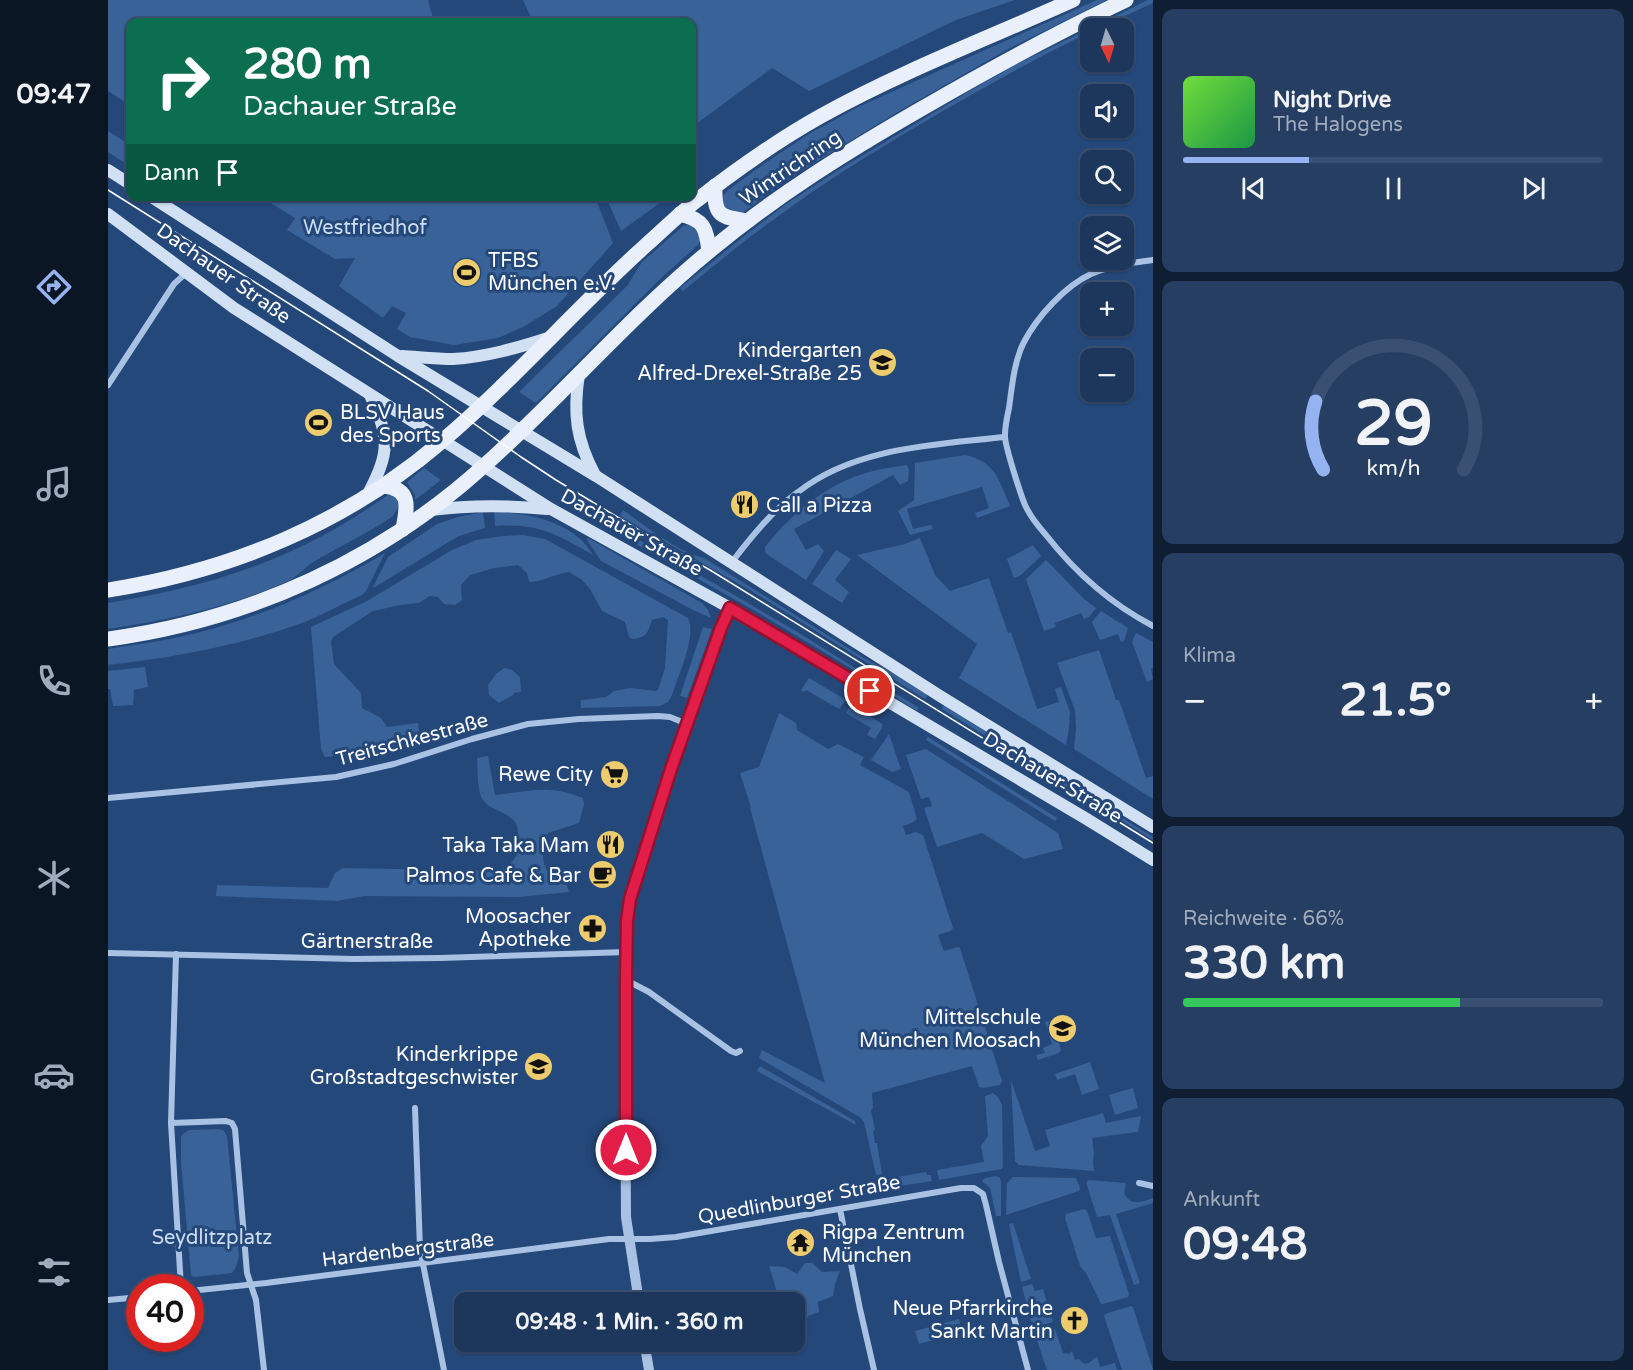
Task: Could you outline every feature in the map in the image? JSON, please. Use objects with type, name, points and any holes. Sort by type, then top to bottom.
[{"type":"main road","name":"Wintrichring","points":[[108,590],[175,577],[264,549],[310,529],[367,497],[443,441],[618,271],[680,214],[715,186],[819,117],[898,77],[1073,0]]},
{"type":"main road","name":"Wintrichring","points":[[108,639],[185,625],[272,597],[345,564],[403,529],[484,466],[663,292],[747,220],[810,176],[891,126],[1002,62],[1126,0]]},
{"type":"main road","points":[[108,170],[126,181]]},
{"type":"main road","points":[[715,186],[716,207],[719,212],[724,216],[747,220]]},
{"type":"main road","name":"Dachauer Straße","points":[[158,201],[398,356],[596,476],[930,690],[1153,827]]},
{"type":"main road","name":"Dachauer Straße","points":[[108,214],[234,308],[551,509],[730,608],[1153,860]]},
{"type":"main road","points":[[680,214],[693,217],[700,222],[704,227],[710,251]]},
{"type":"main road","points":[[398,356],[452,359],[474,357],[509,350],[548,338]]},
{"type":"main road","points":[[579,374],[575,411],[577,425],[585,457],[596,476]]},
{"type":"main road","points":[[367,497],[383,461],[385,443],[379,414],[369,394]]},
{"type":"main road","points":[[384,486],[398,488],[406,500],[407,509],[403,529]]},
{"type":"main road","points":[[429,510],[487,505],[551,509]]},
{"type":"street","points":[[1153,260],[1120,264],[1090,275],[1062,294],[1041,316],[1023,343],[1018,359],[1004,437],[1026,506],[1054,547],[1111,601],[1153,626]]},
{"type":"street","points":[[108,385],[174,284],[186,273]]},
{"type":"street","points":[[732,562],[781,505],[800,490],[827,474],[857,460],[888,452],[1004,437]]},
{"type":"street","points":[[637,1292],[626,1217],[627,921],[630,899],[645,849],[687,724],[730,608]]},
{"type":"street","name":"Treitschkestraße","points":[[108,798],[336,777],[394,764],[472,739],[536,723],[658,716],[670,717],[687,724]]},
{"type":"street","name":"Gärtnerstraße","points":[[108,953],[354,959],[627,952]]},
{"type":"street","points":[[176,954],[171,1123],[180,1274]]},
{"type":"street","points":[[626,980],[649,992],[731,1051],[736,1053],[740,1051]]},
{"type":"street","points":[[416,1108],[420,1249],[444,1370]]},
{"type":"street","points":[[171,1123],[226,1120],[232,1123],[235,1129],[247,1273],[256,1300],[264,1370]]},
{"type":"street","points":[[1139,1183],[1153,1186]]},
{"type":"street","name":"Quedlinburger Straße","points":[[629,1240],[676,1237],[961,1188],[974,1188],[983,1194],[987,1205],[1000,1267],[1028,1370]]},
{"type":"street","points":[[840,1209],[874,1370]]},
{"type":"street","name":"Hardenbergstraße","points":[[204,1290],[609,1239],[629,1240]]},
{"type":"street","points":[[108,1300],[126,1298]]},
{"type":"street","points":[[646,1352],[648,1370]]},
{"type":"green space","points":[[108,0],[428,0],[433,18],[126,18],[126,102],[108,91]]},
{"type":"green space","points":[[523,0],[1015,0],[956,20],[809,91],[772,68],[696,124],[696,18],[531,18]]},
{"type":"green space","points":[[1097,0],[1107,0],[1008,49],[891,116],[780,185],[742,213],[733,214],[723,205],[722,197],[728,190],[809,134],[858,107]]},
{"type":"green space","points":[[1148,0],[1153,0],[1153,3],[1121,18],[1111,18]]},
{"type":"green space","points":[[1080,33],[1080,37],[994,82],[863,159],[777,217],[683,291],[680,288],[789,202],[840,169],[1017,64]]},
{"type":"green space","points":[[108,131],[126,142],[126,161],[125,163],[108,152]]},
{"type":"green space","name":"TFBS München e.V.","points":[[267,201],[597,201],[613,243],[557,306],[523,327],[498,338],[454,345],[410,337],[397,329],[406,313],[392,306],[383,318],[339,286],[355,258],[335,259],[287,230],[295,218]]},
{"type":"green space","points":[[608,201],[662,201],[621,231]]},
{"type":"green space","points":[[688,225],[698,229],[701,239],[698,245],[660,279],[536,403],[519,392],[627,286],[642,262],[683,226]]},
{"type":"green space","points":[[965,455],[990,467],[999,480],[1010,506],[977,518],[975,513],[989,508],[982,487],[907,509],[913,529],[931,525],[933,529],[910,535],[898,511],[914,500],[915,463]]},
{"type":"green space","points":[[907,465],[908,481],[900,485],[893,475],[794,529],[806,550],[818,544],[824,551],[806,580],[765,552],[765,547],[786,523],[823,493],[866,473]]},
{"type":"green space","points":[[424,468],[441,480],[415,500],[415,495],[407,482]]},
{"type":"green space","points":[[393,494],[396,495],[400,505],[392,517],[315,561],[286,582],[243,599],[198,612],[108,629],[108,603],[191,586],[271,560],[331,531]]},
{"type":"green space","points":[[623,510],[672,544],[704,558],[864,658],[928,694],[925,699],[753,592],[620,516]]},
{"type":"green space","points":[[494,511],[522,514],[550,521],[574,534],[585,543],[593,555],[568,541],[536,528],[495,526]]},
{"type":"green space","points":[[483,512],[485,528],[459,536],[373,587],[388,557],[437,524]]},
{"type":"green space","points":[[607,521],[799,633],[919,708],[917,711],[757,612],[604,526]]},
{"type":"green space","points":[[523,535],[545,539],[688,618],[690,634],[686,656],[668,702],[660,706],[581,708],[581,700],[606,697],[614,691],[630,688],[658,690],[665,668],[668,620],[663,617],[652,620],[646,634],[633,639],[629,637],[625,622],[602,611],[590,589],[582,580],[569,572],[529,582],[527,573],[518,565],[494,568],[470,575],[461,585],[462,600],[455,605],[444,604],[438,597],[430,596],[419,603],[373,611],[333,637],[331,642],[334,664],[361,693],[362,708],[381,718],[387,727],[418,723],[420,741],[361,753],[325,757],[321,749],[311,627],[367,601],[452,550],[476,540]]},
{"type":"green space","points":[[588,538],[702,603],[711,618],[601,561],[587,540]]},
{"type":"green space","points":[[920,538],[935,575],[950,591],[989,578],[1008,633],[1011,632],[1037,709],[1059,702],[1055,689],[1061,687],[1070,712],[1066,745],[959,678],[977,644],[857,555],[905,544]]},
{"type":"green space","points":[[1033,545],[1041,556],[1021,575],[1014,578],[1007,559]]},
{"type":"green space","points":[[836,550],[851,559],[835,580],[849,592],[842,603],[812,584]]},
{"type":"green space","points":[[385,553],[362,595],[307,621],[259,637],[209,649],[108,665],[108,649],[184,636],[231,623],[277,607],[343,577]]},
{"type":"green space","points":[[1046,560],[1096,608],[1089,617],[1084,619],[1081,613],[1055,623],[1056,627],[1044,631],[1026,579]]},
{"type":"green space","points":[[1101,611],[1128,628],[1124,641],[1121,642],[1118,634],[1100,640],[1092,622]]},
{"type":"green space","points":[[703,627],[712,629],[687,698],[680,696]]},
{"type":"green space","points":[[1136,633],[1153,642],[1153,668],[1151,669],[1153,679],[1147,682],[1132,642]]},
{"type":"green space","points":[[1099,650],[1146,778],[1153,776],[1153,799],[1074,749],[1075,710],[1057,663]]},
{"type":"green space","points":[[145,667],[148,687],[134,690],[133,705],[113,706],[110,689],[108,689],[108,671]]},
{"type":"green space","points":[[504,668],[512,670],[520,677],[521,692],[514,693],[499,703],[489,695],[488,685]]},
{"type":"green space","points":[[809,678],[846,700],[839,709],[806,690],[804,692],[801,690]]},
{"type":"green space","points":[[851,703],[882,724],[875,739],[867,735],[871,728],[846,713]]},
{"type":"green space","points":[[945,704],[1019,754],[1153,837],[1153,840],[942,709]]},
{"type":"green space","points":[[779,713],[796,723],[797,730],[828,749],[838,744],[864,757],[860,765],[909,792],[917,819],[903,826],[906,835],[916,832],[923,835],[953,928],[951,931],[938,935],[944,951],[960,948],[1002,1081],[1000,1085],[979,1087],[972,1066],[872,1093],[873,1108],[871,1110],[875,1130],[873,1131],[882,1174],[876,1175],[864,1122],[861,1118],[759,1058],[762,1050],[825,1083],[740,773],[759,767]]},
{"type":"green space","points":[[889,734],[901,769],[892,772],[871,760]]},
{"type":"green space","points":[[928,737],[1057,818],[1055,821],[926,740]]},
{"type":"green space","points":[[926,749],[1058,833],[1063,849],[1024,859],[982,833],[937,847],[924,808],[932,806],[929,797],[921,799],[906,755]]},
{"type":"green space","points":[[488,756],[495,795],[529,790],[550,790],[583,798],[584,805],[579,823],[548,833],[543,850],[545,867],[553,877],[566,883],[569,892],[519,897],[364,896],[337,901],[216,896],[217,885],[328,888],[335,873],[343,868],[497,871],[503,868],[512,861],[517,853],[518,830],[513,820],[489,806],[481,796],[477,758]]},
{"type":"green space","points":[[1053,1020],[1061,1050],[1059,1053],[1038,1060],[1036,1055],[1045,1053],[1043,1048],[1052,1044],[1045,1022]]},
{"type":"green space","points":[[1090,1062],[1099,1089],[1082,1095],[1075,1074],[1057,1080],[1055,1074]]},
{"type":"green space","points":[[760,1066],[855,1121],[856,1125],[757,1071]]},
{"type":"green space","points":[[1011,1080],[1035,1151],[1050,1146],[1045,1130],[1103,1113],[1106,1123],[1141,1116],[1138,1132],[1092,1138],[1094,1171],[1019,1165],[1015,1161]]},
{"type":"green space","points":[[1133,1088],[1138,1108],[1115,1115],[1109,1095]]},
{"type":"green space","points":[[993,1093],[1002,1105],[1003,1167],[939,1180],[937,1170],[984,1162],[981,1146],[988,1136],[985,1096]]},
{"type":"green space","name":"Seydlitzplatz","points":[[217,1129],[223,1130],[227,1136],[239,1257],[232,1273],[204,1276],[204,1274],[191,1274],[181,1162],[181,1137],[189,1130]]},
{"type":"green space","points":[[926,1172],[927,1175],[931,1175],[932,1181],[894,1187],[892,1178]]},
{"type":"green space","points":[[996,1176],[1001,1181],[1001,1216],[996,1216],[990,1188],[982,1181],[985,1178]]},
{"type":"green space","points":[[1013,1177],[1076,1178],[1080,1188],[1079,1191],[1006,1215],[1007,1183]]},
{"type":"green space","points":[[1089,1180],[1126,1183],[1124,1193],[1133,1202],[1153,1198],[1153,1203],[1116,1214],[1140,1283],[1134,1285],[1110,1215],[1097,1217],[1087,1185]]},
{"type":"green space","points":[[1084,1209],[1087,1211],[1096,1238],[1110,1236],[1129,1294],[1128,1297],[1101,1304],[1086,1273],[1080,1266],[1065,1218],[1066,1214]]},
{"type":"green space","points":[[1013,1223],[1031,1279],[1021,1282],[1009,1224]]},
{"type":"green space","points":[[805,1263],[812,1263],[822,1272],[840,1271],[833,1296],[818,1302],[819,1312],[808,1316],[805,1325],[805,1292],[777,1292],[769,1266],[785,1267],[797,1274]]},
{"type":"green space","points":[[1032,1284],[1035,1291],[1043,1289],[1053,1322],[1033,1328],[1022,1287]]},
{"type":"green space","points":[[1131,1306],[1153,1370],[1122,1370],[1104,1316]]},
{"type":"green space","points":[[959,1319],[962,1332],[919,1344],[915,1331]]},
{"type":"green space","points":[[1055,1329],[1063,1353],[1069,1354],[1072,1351],[1075,1360],[1079,1359],[1084,1364],[1097,1357],[1100,1367],[1115,1363],[1117,1370],[1047,1370],[1035,1335]]},
{"type":"tram line","points":[[108,190],[428,391],[556,480],[710,570],[1153,843]]},
{"type":"place","name":"TFBS München e.V.","points":[[467,272]]},
{"type":"place","name":"Kindergarten Alfred-Drexel-Straße 25","points":[[883,362]]},
{"type":"place","name":"BLSV Haus des Sports","points":[[319,423]]},
{"type":"place","name":"Call a Pizza","points":[[745,505]]},
{"type":"place","name":"Rewe City","points":[[614,774]]},
{"type":"place","name":"Taka Taka Mam","points":[[610,845]]},
{"type":"place","name":"Palmos Cafe & Bar","points":[[602,875]]},
{"type":"place","name":"Moosacher Apotheke","points":[[592,928]]},
{"type":"place","name":"Mittelschule München Moosach","points":[[1062,1028]]},
{"type":"place","name":"Kinderkrippe Großstadtgeschwister","points":[[539,1066]]},
{"type":"place","name":"Rigpa Zentrum München","points":[[801,1243]]},
{"type":"place","name":"Neue Pfarrkirche Sankt Martin","points":[[1074,1320]]},
{"type":"route","points":[[626,1150],[626,980],[627,921],[630,899],[671,769],[730,608],[870,691]]},
{"type":"park label","name":"Westfriedhof","points":[[365,227]]}]
